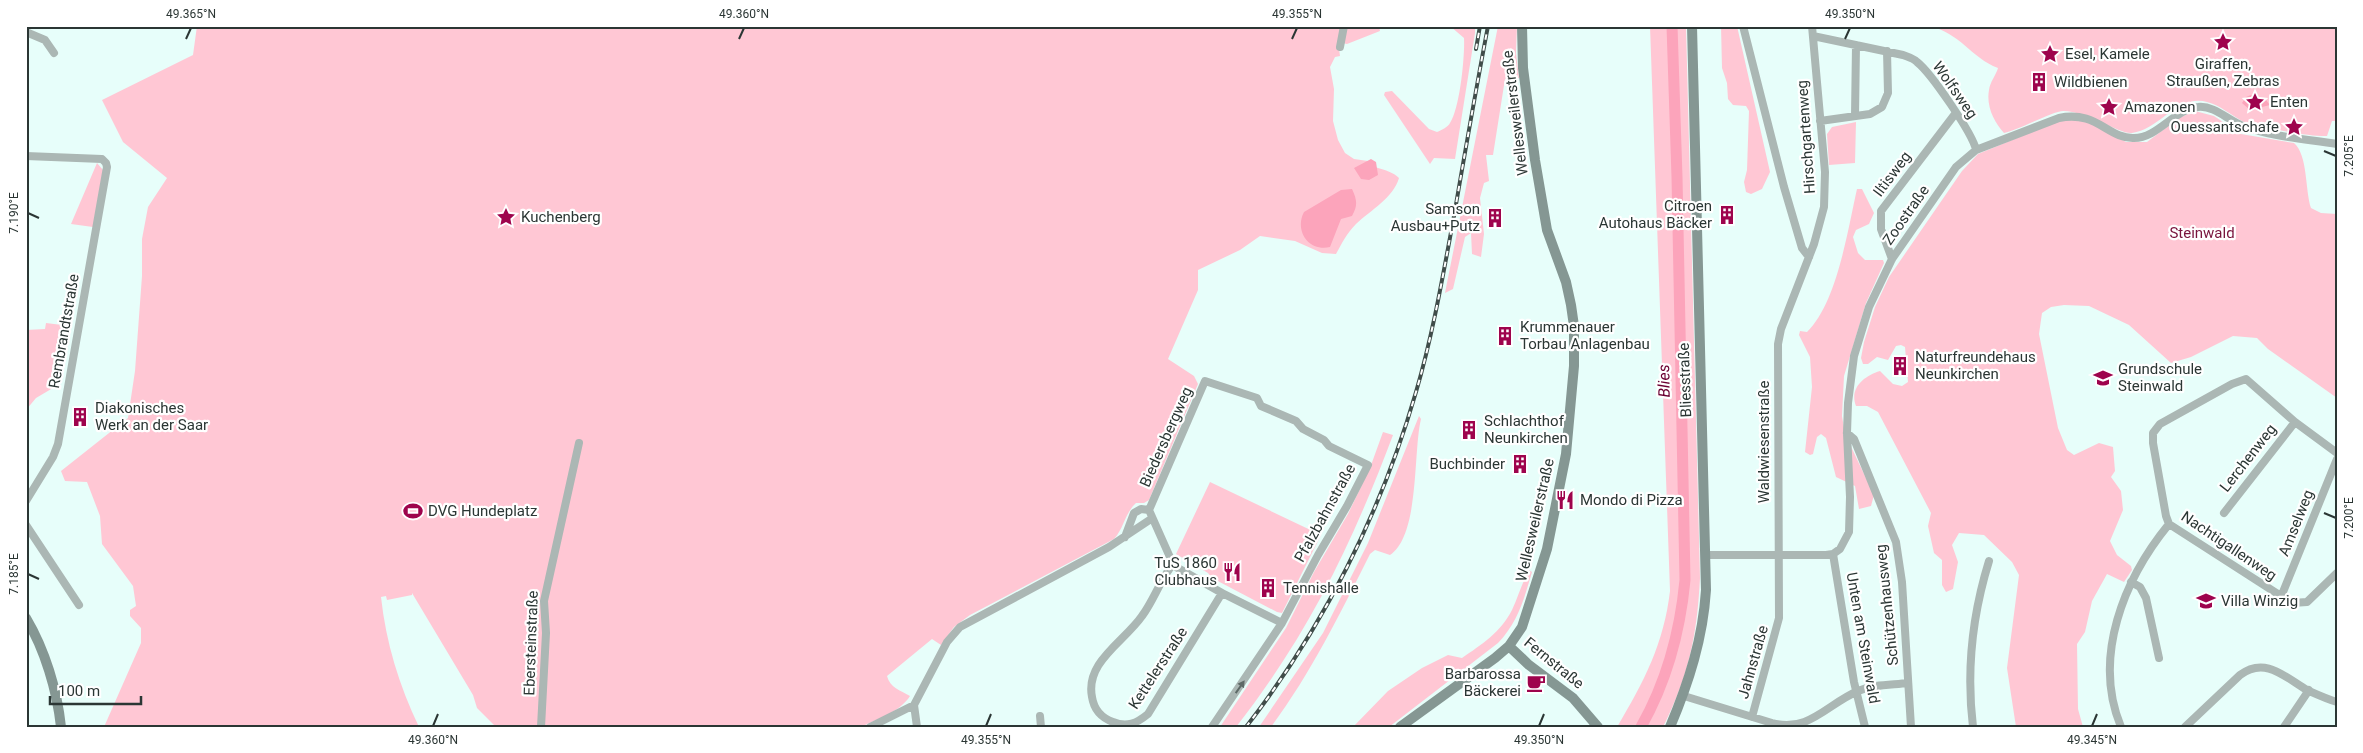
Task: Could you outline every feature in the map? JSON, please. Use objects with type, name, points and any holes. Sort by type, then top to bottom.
[{"type":"street","points":[[1340,47],[1344,26]]},
{"type":"street","name":"Wellesweilerstraße","points":[[1400,727],[1509,646],[1518,634],[1526,618],[1549,540],[1566,454],[1574,366],[1574,326],[1566,282],[1547,230],[1523,68],[1522,26]]},
{"type":"street","name":"Bliesstraße","points":[[1670,727],[1684,696],[1698,650],[1704,615],[1705,555],[1692,26]]},
{"type":"street","points":[[1743,26],[1786,196],[1802,248],[1809,257]]},
{"type":"street","name":"Hirschgartenweg","points":[[1781,329],[1820,228],[1824,207],[1825,172],[1812,26]]},
{"type":"street","points":[[26,32],[45,40],[54,53]]},
{"type":"street","name":"Wolfsweg","points":[[1813,36],[1887,52],[1916,61],[1932,79],[1972,138],[1976,150]]},
{"type":"street","points":[[1855,116],[1856,45]]},
{"type":"street","points":[[1820,121],[1877,111],[1886,102],[1888,93],[1887,52]]},
{"type":"street","name":"Zoostraße","points":[[1833,554],[1844,544],[1850,525],[1846,433],[1854,356],[1869,307],[1892,259],[1956,167],[1976,150],[2059,118],[2073,115],[2088,118],[2125,137],[2135,138],[2148,134],[2189,108],[2201,106],[2256,131],[2337,144]]},
{"type":"street","name":"Iltisweg","points":[[1892,259],[1881,229],[1881,211],[1890,196],[1955,114]]},
{"type":"street","name":"Rembrandtstraße","points":[[26,156],[104,159],[107,167],[58,444],[53,457],[26,501]]},
{"type":"street","name":"Waldwiesenstraße","points":[[1779,555],[1778,344],[1781,329]]},
{"type":"street","name":"Nachtigallenweg","points":[[2337,453],[2295,422],[2246,379],[2232,384],[2160,424],[2153,433],[2166,516],[2169,524],[2292,603],[2306,602],[2337,573]]},
{"type":"street","name":"Biedersbergweg","points":[[1173,564],[1151,519],[1149,510],[1205,381],[1256,398],[1262,406],[1296,421],[1303,429],[1324,440],[1329,446],[1368,464]]},
{"type":"street","name":"Lerchenweg","points":[[2224,512],[2295,422]]},
{"type":"street","name":"Schützenhausweg","points":[[1846,433],[1854,439],[1896,542],[1902,582],[1911,727]]},
{"type":"street","name":"Ebersteinstraße","points":[[541,727],[546,633],[544,601],[579,443]]},
{"type":"street","name":"Amselweg","points":[[2281,597],[2337,459]]},
{"type":"street","name":"Pfalzbahnstraße","points":[[1212,727],[1282,623],[1318,555],[1347,506],[1368,464]]},
{"type":"street","name":"Biedersbergweg","points":[[1125,537],[1137,510],[1149,510]]},
{"type":"street","points":[[917,727],[914,705],[947,642],[960,627],[1125,537],[1151,519]]},
{"type":"street","points":[[2121,727],[2112,702],[2110,672],[2111,648],[2119,612],[2131,582],[2169,524]]},
{"type":"street","points":[[26,525],[79,605]]},
{"type":"street","points":[[1705,555],[1833,554]]},
{"type":"street","name":"Unten am Steinwald","points":[[1833,554],[1865,727]]},
{"type":"street","name":"Jahnstraße","points":[[1752,717],[1778,630],[1779,555]]},
{"type":"street","points":[[1973,727],[1969,673],[1971,648],[1980,590],[1989,561]]},
{"type":"street","points":[[1173,564],[1222,593],[1282,623]]},
{"type":"street","name":"Kettelerstraße","points":[[1173,564],[1143,615],[1133,628],[1100,661],[1092,676],[1090,687],[1093,704],[1101,715],[1109,721],[1125,725],[1133,724],[1148,714],[1222,593]]},
{"type":"street","points":[[2131,582],[2140,587],[2146,598],[2159,658]]},
{"type":"street","points":[[26,618],[38,640],[50,674],[61,727]]},
{"type":"street","name":"Fernstraße","points":[[1509,646],[1529,665],[1573,698],[1598,727]]},
{"type":"street","points":[[2185,727],[2248,669],[2257,666],[2268,667],[2308,690],[2337,702]]},
{"type":"street","points":[[1684,696],[1783,726],[1795,726],[1812,720],[1857,691],[1876,686],[1908,683]]},
{"type":"street","points":[[2284,727],[2308,690]]},
{"type":"street","points":[[870,727],[914,705]]},
{"type":"street","points":[[1040,716],[1041,727]]},
{"type":"green space","points":[[197,26],[1379,26],[1380,31],[1347,44],[1338,42],[1340,56],[1335,57],[1330,67],[1334,89],[1333,121],[1338,140],[1345,153],[1354,159],[1368,161],[1365,164],[1388,171],[1399,178],[1387,198],[1353,227],[1336,254],[1322,253],[1295,241],[1260,236],[1240,250],[1198,270],[1198,290],[1168,359],[1194,376],[1198,384],[1149,500],[1144,503],[1136,503],[1132,507],[1114,539],[970,615],[954,627],[941,645],[932,639],[887,676],[893,686],[910,696],[906,702],[888,715],[861,727],[496,727],[477,708],[473,695],[412,593],[412,595],[387,600],[386,596],[381,597],[386,631],[394,664],[419,727],[104,727],[141,643],[141,628],[130,616],[130,610],[136,606],[133,586],[102,544],[100,516],[87,482],[65,481],[61,471],[128,418],[135,371],[142,276],[142,239],[148,207],[167,178],[123,142],[102,100],[193,55]]},
{"type":"green space","points":[[1450,26],[1475,26],[1475,33],[1455,159],[1434,158],[1430,164],[1384,95],[1385,92],[1392,91],[1429,129],[1437,132],[1448,126],[1457,106],[1463,68],[1464,46],[1464,38]]},
{"type":"green space","points":[[1498,26],[1517,26],[1516,53],[1519,78],[1505,79],[1493,155],[1486,155],[1489,181],[1484,183],[1480,198],[1484,234],[1481,257],[1472,254],[1471,233],[1465,237],[1453,289],[1445,293]]},
{"type":"green space","points":[[1650,26],[1686,26],[1700,578],[1697,618],[1690,654],[1679,690],[1663,727],[1617,727],[1644,678],[1658,645],[1670,591]]},
{"type":"green space","points":[[1721,26],[1737,26],[1770,172],[1762,189],[1751,194],[1746,192],[1744,182],[1747,170],[1749,111],[1746,106],[1733,105],[1728,99],[1727,83],[1722,68]]},
{"type":"green space","points":[[1928,26],[2337,26],[2337,121],[2332,121],[2327,136],[2298,133],[2244,122],[2217,106],[2197,101],[2187,103],[2151,126],[2132,133],[2127,133],[2073,112],[2064,111],[2004,133],[1994,119],[1988,96],[1998,68],[1980,58],[1949,34]]},
{"type":"green space","name":"Steinwald","points":[[2195,111],[2214,116],[2241,134],[2294,143],[2299,148],[2302,156],[2311,208],[2321,213],[2337,214],[2337,398],[2268,349],[2257,338],[2233,336],[2191,357],[2171,363],[2129,325],[2089,306],[2064,305],[2051,307],[2042,313],[2039,334],[2058,428],[2067,450],[2074,455],[2099,443],[2113,447],[2115,471],[2111,477],[2121,491],[2123,510],[2110,541],[2117,555],[2131,566],[2132,570],[2124,582],[2107,574],[2092,601],[2085,632],[2077,644],[2078,709],[2083,727],[2016,727],[2007,668],[2019,575],[2012,562],[1984,535],[1959,533],[1952,545],[1958,562],[1953,589],[1946,592],[1942,585],[1942,560],[1934,553],[1928,526],[1931,513],[1878,412],[1867,406],[1856,406],[1854,400],[1856,388],[1859,384],[1869,376],[1880,371],[1893,384],[1902,386],[1908,382],[1905,347],[1901,345],[1896,346],[1888,360],[1877,357],[1868,364],[1863,364],[1861,358],[1864,342],[1875,307],[1889,277],[1962,171],[1978,154],[2056,122],[2072,119],[2087,121],[2126,142],[2147,142],[2179,118]]},
{"type":"green space","points":[[1856,122],[1855,163],[1829,165],[1827,134],[1832,127]]},
{"type":"green space","points":[[97,163],[103,170],[93,227],[71,224]]},
{"type":"green space","points":[[1857,189],[1862,189],[1874,213],[1869,224],[1856,230],[1853,237],[1858,253],[1865,260],[1883,260],[1884,263],[1866,303],[1844,376],[1842,416],[1845,434],[1874,495],[1871,506],[1859,509],[1855,486],[1836,477],[1826,438],[1821,434],[1817,437],[1813,454],[1810,455],[1805,452],[1812,387],[1810,357],[1799,335],[1800,331],[1807,332],[1817,319],[1834,285]]},
{"type":"green space","points":[[46,323],[70,326],[58,385],[36,398],[26,410],[26,330],[45,329]]},
{"type":"green space","points":[[1419,416],[1421,419],[1414,492],[1411,512],[1400,545],[1390,555],[1375,550],[1370,554],[1336,621],[1286,707],[1271,727],[1259,727],[1323,633],[1368,543]]},
{"type":"green space","points":[[1383,432],[1393,435],[1361,514],[1307,623],[1262,693],[1236,727],[1220,727],[1286,628],[1314,572],[1348,514],[1370,468]]},
{"type":"green space","points":[[1210,482],[1321,535],[1282,613],[1212,578],[1208,573],[1176,554]]},
{"type":"green space","points":[[1529,570],[1532,572],[1520,610],[1511,627],[1498,643],[1389,727],[1353,727],[1388,691],[1422,668],[1448,655],[1462,658],[1490,637],[1502,625],[1512,610]]},
{"type":"shaded area","name":"Enten","points":[[2251,95],[2266,100],[2270,105],[2250,110],[2242,103],[2246,97]]},
{"type":"shaded area","points":[[1371,159],[1376,162],[1378,175],[1369,180],[1361,179],[1354,168]]},
{"type":"shaded area","points":[[1352,189],[1356,202],[1354,212],[1352,216],[1341,219],[1330,247],[1322,248],[1310,243],[1302,233],[1301,219],[1304,212],[1341,190]]},
{"type":"waterway","name":"Blies","points":[[1641,727],[1658,692],[1671,656],[1680,619],[1685,580],[1672,26]]},
{"type":"railway","points":[[1476,49],[1480,26]]},
{"type":"railway","points":[[1246,727],[1300,650],[1347,568],[1386,481],[1402,437],[1428,348],[1488,26]]},
{"type":"place","name":"Giraffen, Straußen, Zebras","points":[[2223,42]]},
{"type":"place","name":"Esel, Kamele","points":[[2050,54]]},
{"type":"place","name":"Wildbienen","points":[[2039,82]]},
{"type":"place","name":"Enten","points":[[2255,102]]},
{"type":"place","name":"Amazonen","points":[[2109,107]]},
{"type":"place","name":"Ouessantschafe","points":[[2294,127]]},
{"type":"place","name":"Citroen Autohaus Bäcker","points":[[1727,215]]},
{"type":"place","name":"Kuchenberg","points":[[506,217]]},
{"type":"place","name":"Samson Ausbau+Putz","points":[[1495,218]]},
{"type":"place","name":"Krummenauer Torbau Anlagenbau","points":[[1505,336]]},
{"type":"place","name":"Naturfreundehaus Neunkirchen","points":[[1900,366]]},
{"type":"place","name":"Grundschule Steinwald","points":[[2103,378]]},
{"type":"place","name":"Diakonisches Werk an der Saar","points":[[80,417]]},
{"type":"place","name":"Schlachthof Neunkirchen","points":[[1469,430]]},
{"type":"place","name":"Buchbinder","points":[[1520,464]]},
{"type":"place","name":"Mondo di Pizza","points":[[1565,500]]},
{"type":"place","name":"DVG Hundeplatz","points":[[413,511]]},
{"type":"place","name":"TuS 1860 Clubhaus","points":[[1232,572]]},
{"type":"place","name":"Tennishalle","points":[[1268,588]]},
{"type":"place","name":"Villa Winzig","points":[[2206,601]]},
{"type":"place","name":"Barbarossa Bäckerei","points":[[1536,683]]}]
